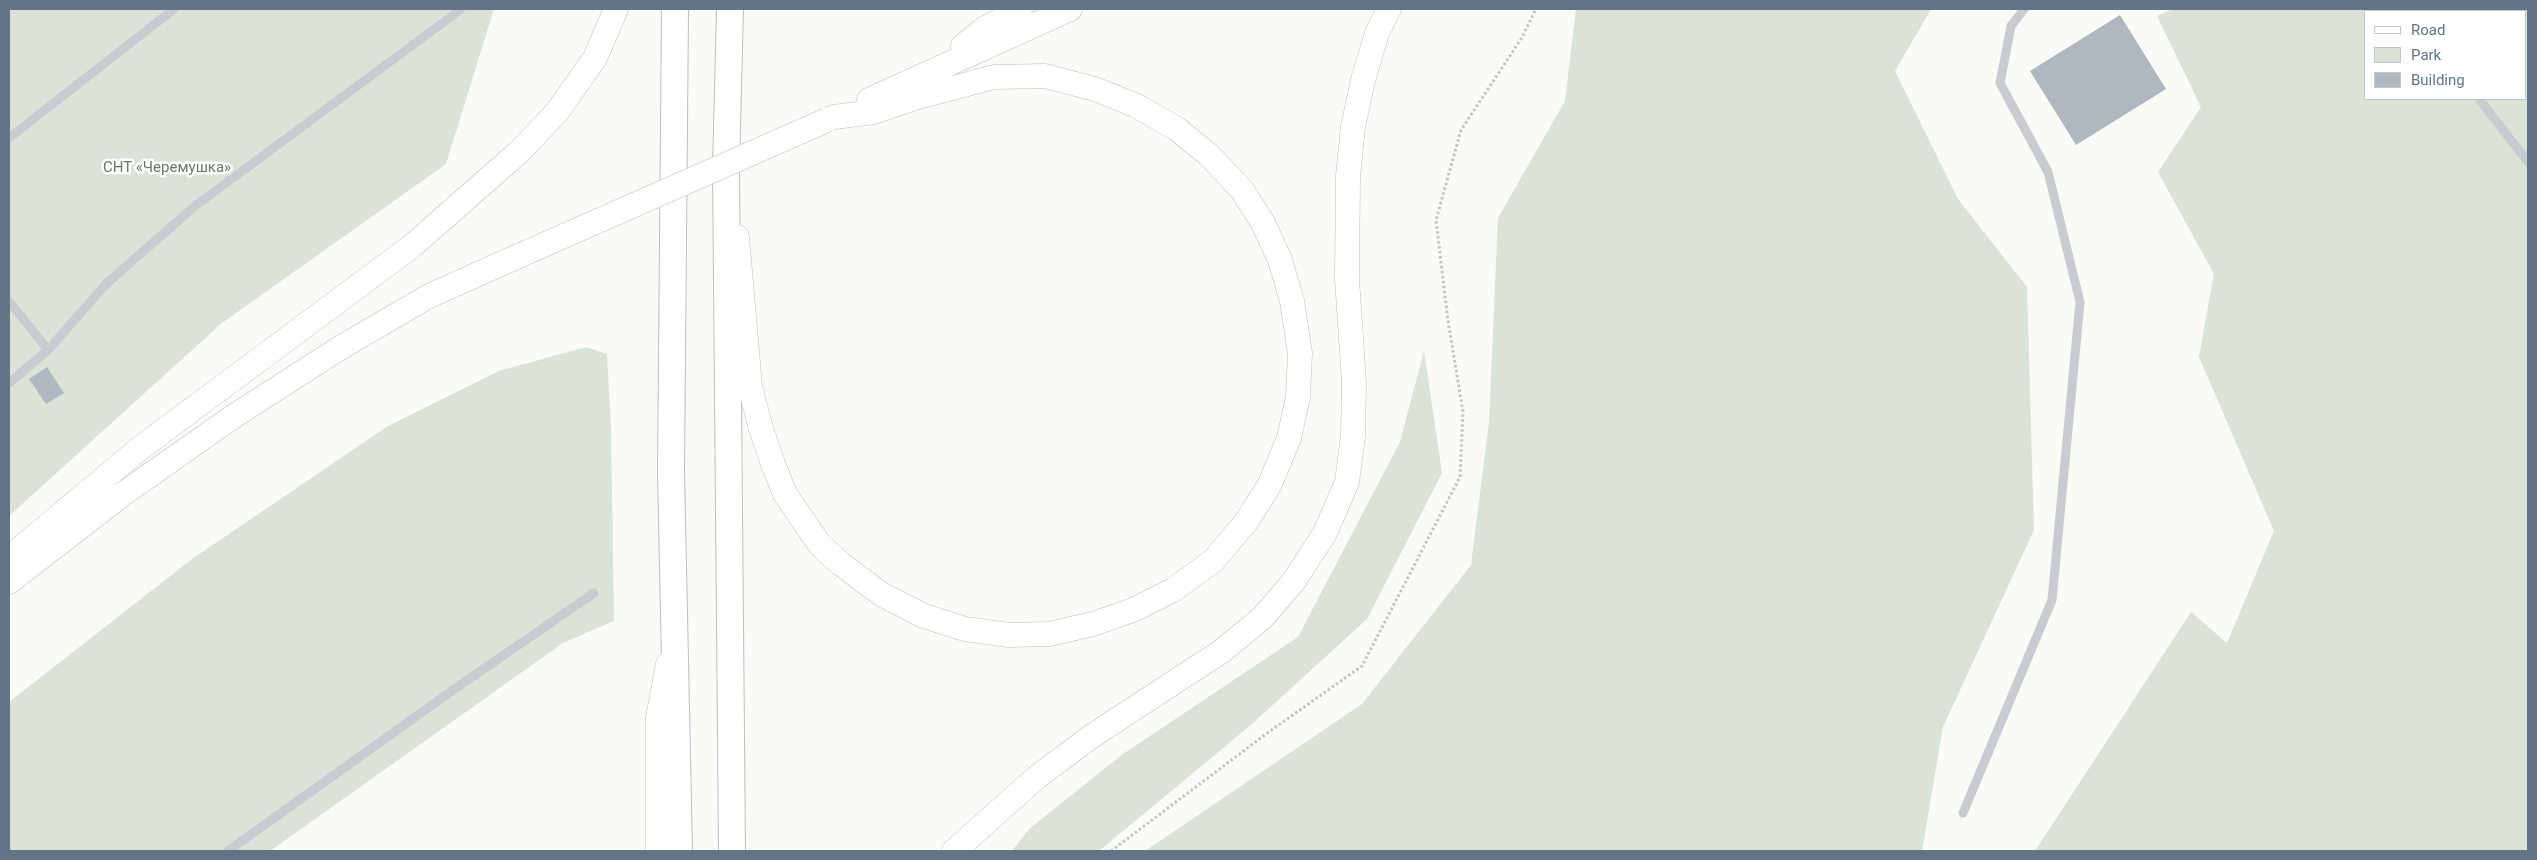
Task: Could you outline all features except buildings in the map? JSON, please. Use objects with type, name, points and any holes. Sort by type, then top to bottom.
[{"type":"main road","points":[[9,558],[139,449],[412,246],[520,151],[557,112],[595,58],[616,9]]},
{"type":"main road","points":[[675,9],[671,453],[679,851]]},
{"type":"main road","points":[[730,9],[726,168],[732,851]]},
{"type":"main road","points":[[932,70],[984,29],[1020,9]]},
{"type":"main road","points":[[9,582],[123,494],[234,416],[340,348],[429,296],[831,118],[932,70],[1070,9]]},
{"type":"main road","points":[[954,851],[1037,777],[1076,747],[1222,651],[1250,628],[1264,616],[1294,581],[1325,533],[1346,482],[1353,436],[1354,382],[1347,278],[1348,176],[1352,127],[1377,33],[1389,9]]},
{"type":"main road","points":[[726,168],[737,236],[750,386],[761,428],[785,494],[820,544],[841,564],[881,594],[924,616],[965,630],[1009,635],[1049,634],[1092,624],[1133,610],[1173,590],[1212,561],[1246,522],[1268,486],[1288,438],[1298,397],[1300,353],[1292,301],[1277,252],[1263,223],[1242,190],[1203,150],[1177,129],[1145,110],[1095,89],[1045,76],[994,77],[915,98],[874,112],[831,118]]},
{"type":"main road","points":[[658,851],[658,718],[675,630]]},
{"type":"lane","points":[[9,138],[174,9]]},
{"type":"lane","points":[[1963,812],[2052,600],[2080,302],[2048,172],[2000,83],[2011,26],[2024,9]]},
{"type":"lane","points":[[9,383],[48,350],[106,284],[195,206],[460,10]]},
{"type":"lane","points":[[2480,100],[2528,162]]},
{"type":"lane","points":[[9,301],[48,350]]},
{"type":"lane","points":[[228,851],[435,702],[594,593]]},
{"type":"path","points":[[1112,851],[1266,734],[1362,666],[1460,477],[1463,412],[1448,321],[1436,220],[1461,130],[1521,39],[1536,9]]},
{"type":"green space","name":"СНТ «Черемушка»","points":[[9,9],[494,9],[446,164],[222,323],[9,516]]},
{"type":"green space","points":[[1576,9],[1931,9],[1895,71],[1958,199],[2027,287],[2034,530],[1943,727],[1922,851],[1145,851],[1362,704],[1471,565],[1489,422],[1498,218],[1565,101]]},
{"type":"green space","points":[[2173,9],[2528,9],[2528,851],[2035,851],[2191,612],[2227,643],[2274,531],[2199,357],[2214,274],[2158,172],[2201,107],[2157,16]]},
{"type":"green space","points":[[586,347],[607,354],[611,427],[614,621],[563,643],[270,851],[9,851],[9,702],[192,559],[388,426],[499,371]]},
{"type":"green space","points":[[1424,351],[1442,473],[1367,619],[1252,724],[1099,851],[1012,851],[1029,829],[1123,754],[1298,637],[1400,442]]}]
